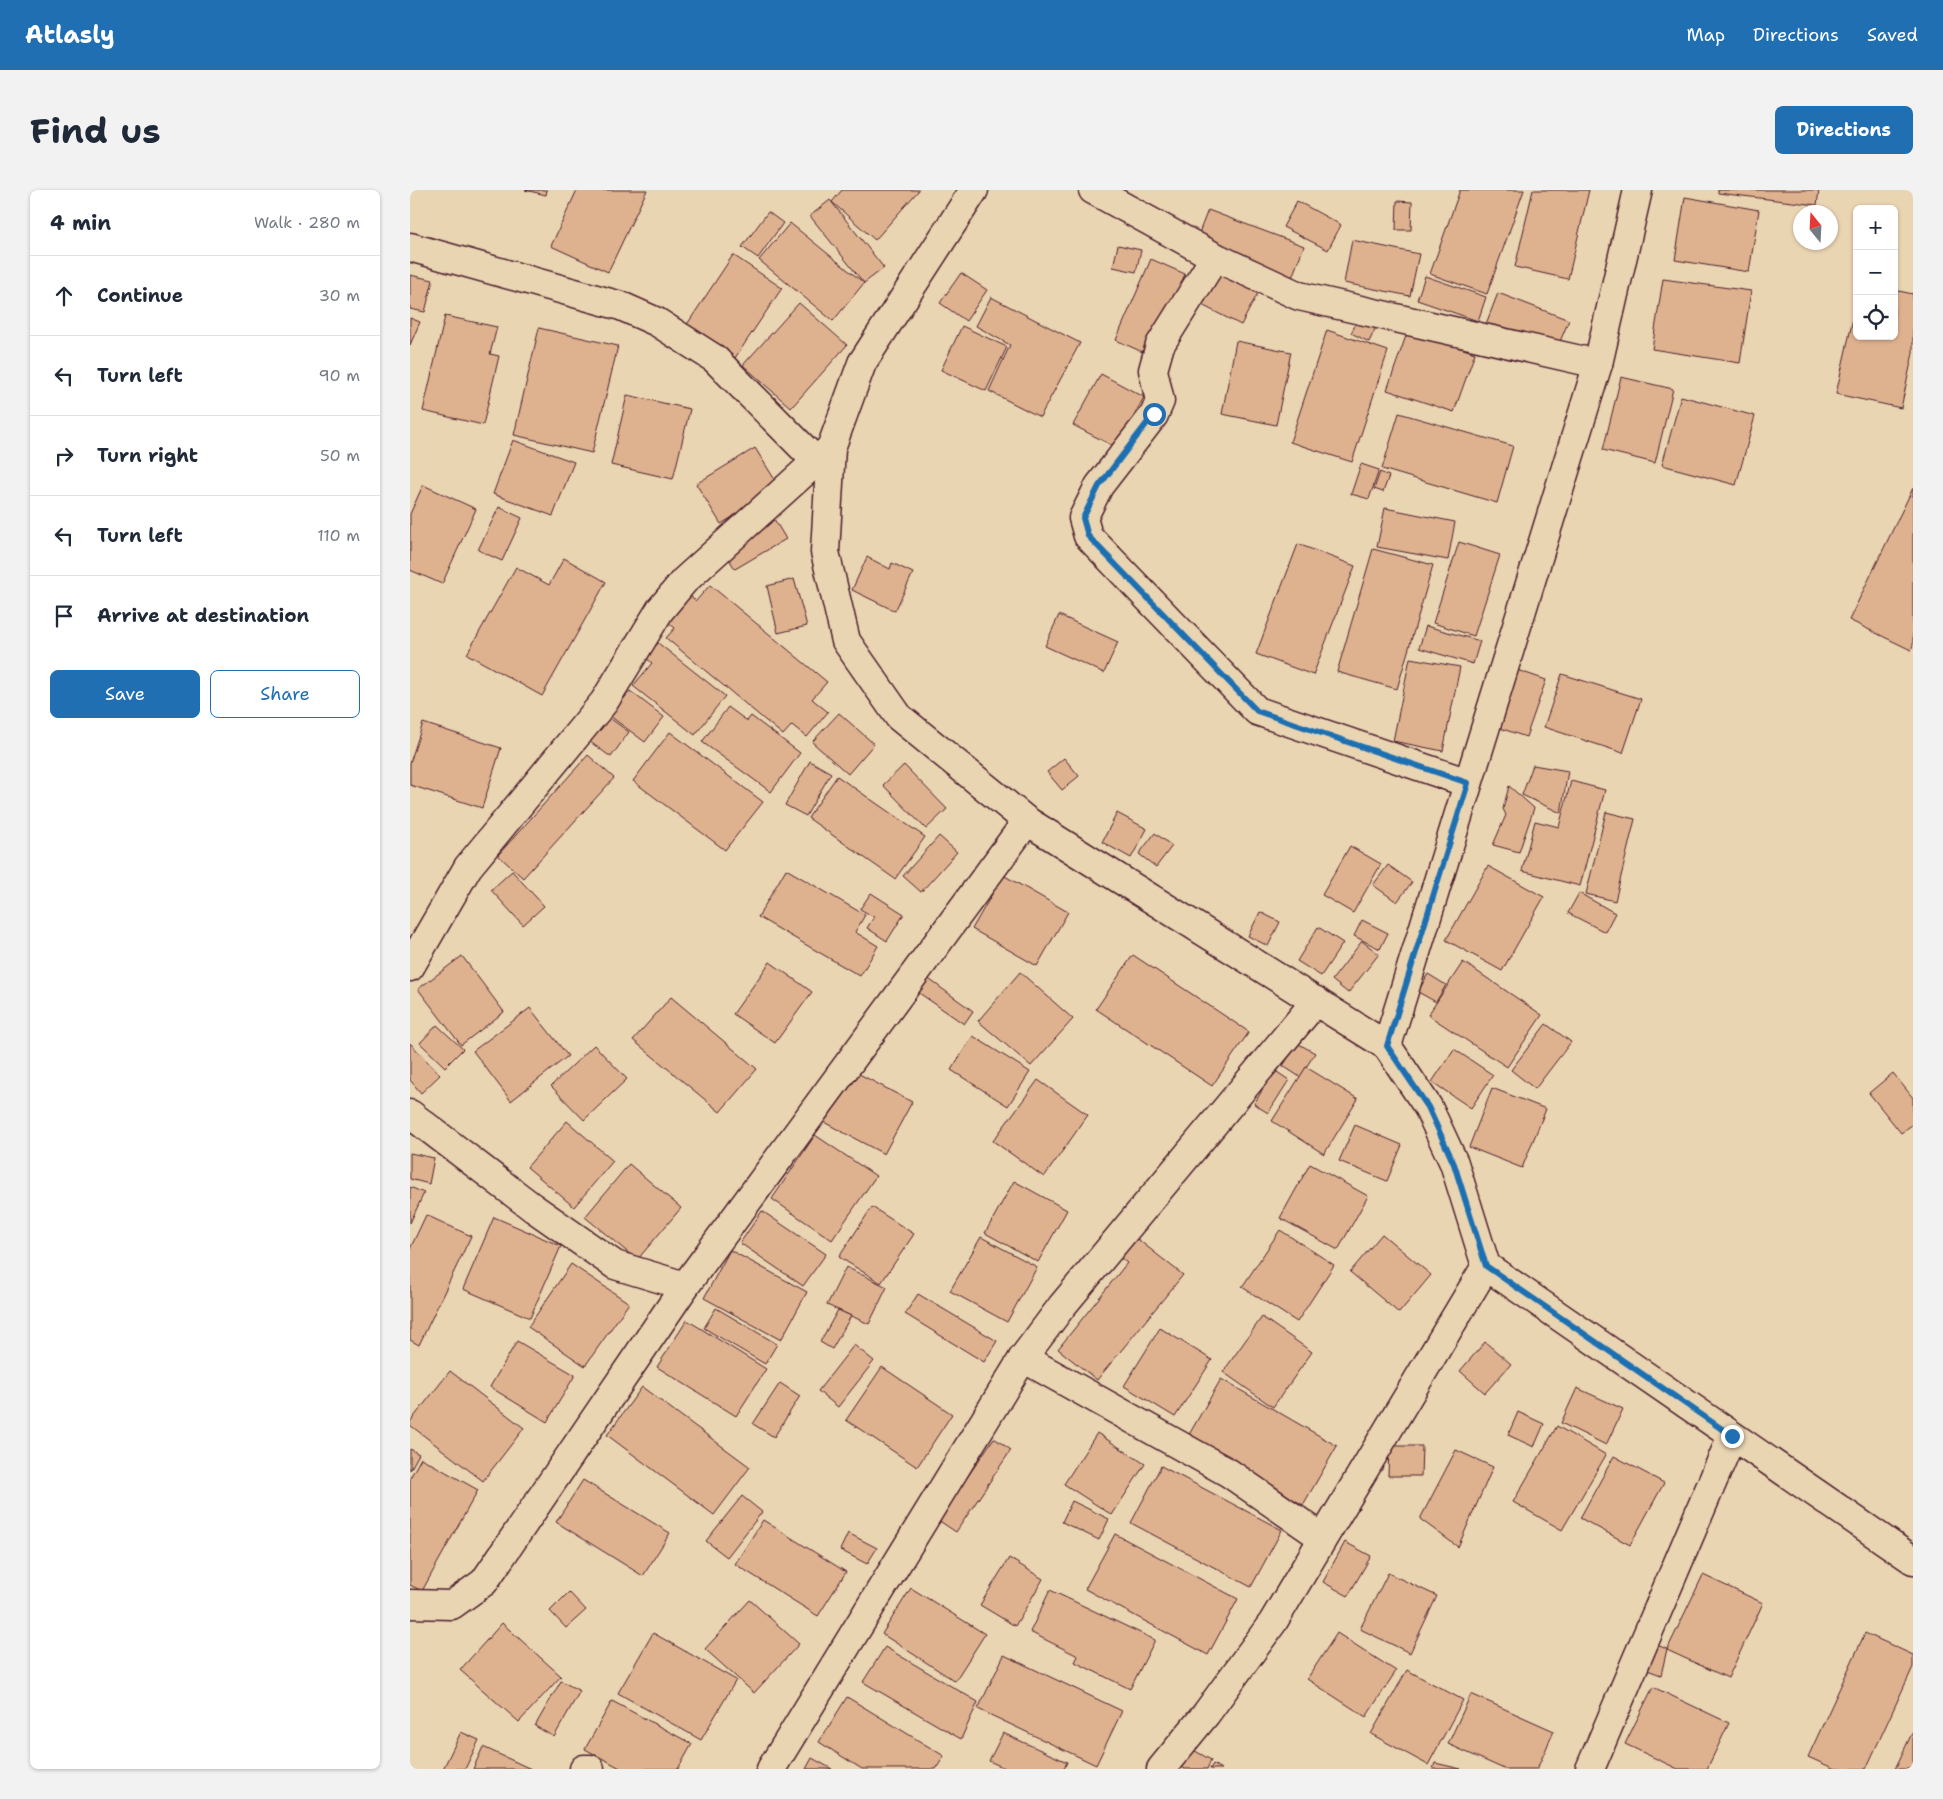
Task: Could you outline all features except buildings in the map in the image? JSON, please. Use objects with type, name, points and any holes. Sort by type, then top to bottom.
[{"type":"street","points":[[974,190],[862,363],[824,455],[825,552],[846,641],[899,717],[1027,820],[1387,1046],[1428,1107],[1454,1164],[1486,1266],[1913,1560]]},
{"type":"street","points":[[1093,190],[1215,257],[1299,296],[1598,364]]},
{"type":"street","points":[[1387,1046],[1598,364],[1638,190]]},
{"type":"street","points":[[410,246],[621,306],[657,322],[715,359],[824,455]]},
{"type":"street","points":[[1215,257],[1160,345],[1153,370],[1160,401],[1154,414],[1099,486],[1083,518],[1088,536],[1257,711],[1468,783]]},
{"type":"street","points":[[410,967],[468,867],[604,702],[660,610],[684,580],[824,455]]},
{"type":"street","points":[[410,1604],[452,1605],[484,1582],[685,1286],[1027,820]]},
{"type":"street","points":[[771,1769],[1023,1358],[1062,1306],[1316,1001]]},
{"type":"street","points":[[410,1114],[532,1207],[615,1265],[685,1286]]},
{"type":"street","points":[[1162,1769],[1206,1714],[1273,1622],[1486,1266]]},
{"type":"street","points":[[1023,1358],[1229,1473],[1324,1538]]},
{"type":"street","points":[[1590,1769],[1732,1436]]},
{"type":"street","points":[[584,1769],[590,1769]]},
{"type":"route","points":[[1154,414],[1099,486],[1083,518],[1088,536],[1257,711],[1468,783],[1387,1046],[1428,1107],[1454,1164],[1486,1266],[1732,1436]]}]
